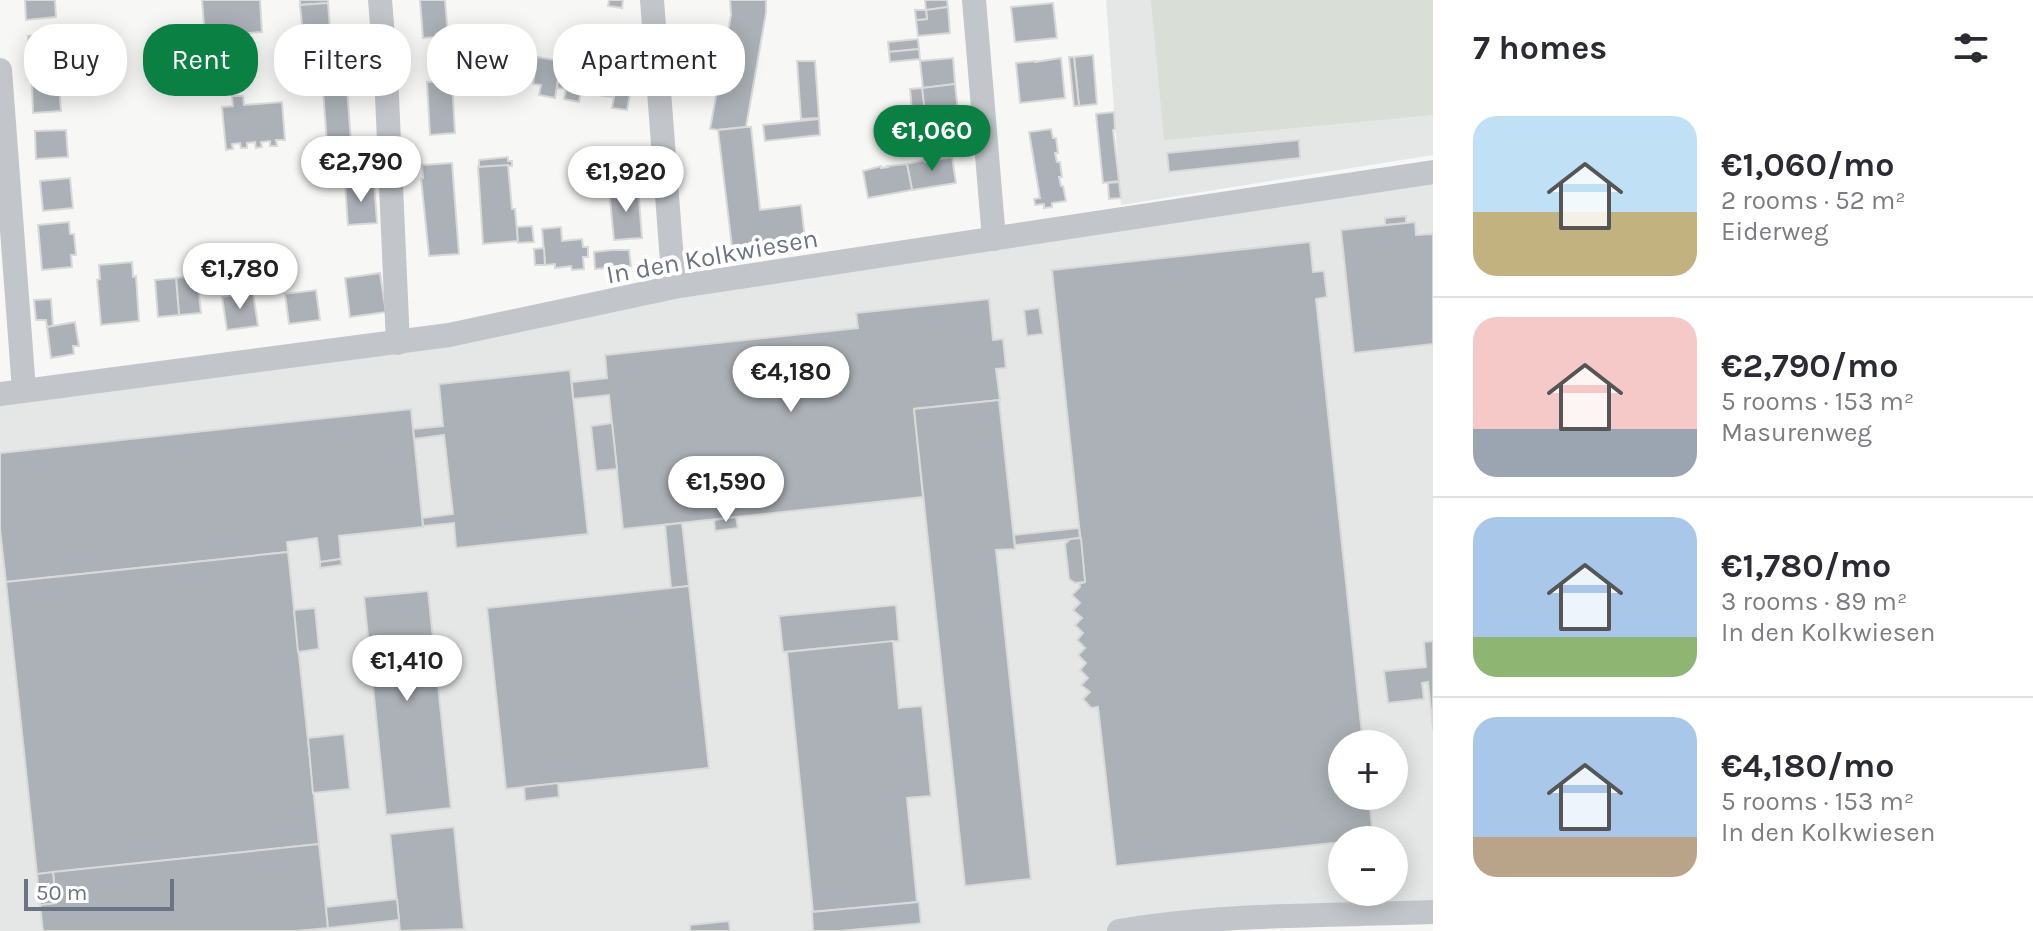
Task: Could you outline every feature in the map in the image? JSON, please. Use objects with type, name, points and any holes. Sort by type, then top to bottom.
[{"type":"street","points":[[380,0],[398,343]]},
{"type":"street","points":[[652,0],[674,287]]},
{"type":"street","points":[[974,0],[994,239]]},
{"type":"street","points":[[0,70],[12,392]]},
{"type":"street","name":"In den Kolkwiesen","points":[[12,392],[398,343],[674,287],[1433,172]]},
{"type":"street","points":[[1119,931],[1206,920],[1433,912]]},
{"type":"shaded area","points":[[1106,0],[1433,0],[1433,155],[1121,205]]},
{"type":"shaded area","points":[[1151,0],[1433,0],[1433,115],[1164,140]]},
{"type":"shaded area","points":[[1433,172],[1433,914],[1149,931],[0,931],[0,394]]},
{"type":"building","points":[[25,0],[55,0],[56,17],[26,20]]},
{"type":"building","points":[[202,0],[260,0],[262,32],[258,32],[258,24],[204,24]]},
{"type":"building","points":[[300,0],[328,0],[328,3],[300,5]]},
{"type":"building","points":[[420,0],[445,0],[447,24],[427,24],[427,38],[423,38]]},
{"type":"building","points":[[609,0],[623,0],[622,8],[608,6]]},
{"type":"building","points":[[730,0],[766,0],[746,127],[710,129],[716,96],[745,96],[745,24],[729,24]]},
{"type":"building","points":[[925,0],[947,0],[948,7],[926,10]]},
{"type":"building","points":[[328,3],[330,24],[302,24],[300,5]]},
{"type":"building","points":[[1053,3],[1057,38],[1015,42],[1011,7]]},
{"type":"building","points":[[948,7],[950,33],[918,36],[916,20],[927,19],[926,10]]},
{"type":"building","points":[[915,10],[926,10],[927,19],[916,20]]},
{"type":"building","points":[[918,39],[919,49],[889,52],[888,42]]},
{"type":"building","points":[[919,49],[920,59],[890,62],[889,52]]},
{"type":"building","points":[[1093,55],[1097,104],[1079,106],[1074,57]]},
{"type":"building","points":[[537,57],[553,60],[555,98],[539,95],[541,85],[537,84]]},
{"type":"building","points":[[1069,57],[1074,57],[1079,106],[1074,106]]},
{"type":"building","points":[[953,58],[955,84],[923,88],[920,61]]},
{"type":"building","points":[[1061,58],[1065,98],[1020,103],[1016,63]]},
{"type":"building","points":[[797,61],[815,61],[819,118],[801,119]]},
{"type":"building","points":[[955,84],[958,111],[925,115],[922,88]]},
{"type":"building","points":[[922,88],[925,114],[922,114],[923,119],[913,120],[910,89]]},
{"type":"building","points":[[32,96],[60,96],[61,111],[33,113]]},
{"type":"building","points":[[232,96],[243,96],[244,105],[282,102],[285,140],[276,140],[277,146],[270,146],[270,141],[261,142],[262,147],[256,148],[255,142],[247,143],[247,148],[241,148],[240,143],[232,144],[233,149],[226,150],[222,107],[233,106]]},
{"type":"building","points":[[323,96],[348,96],[351,141],[327,143]]},
{"type":"building","points":[[428,96],[453,96],[455,133],[430,135]]},
{"type":"building","points":[[565,96],[580,96],[579,102],[564,99]]},
{"type":"building","points":[[605,96],[630,96],[627,110],[612,108],[614,97]]},
{"type":"building","points":[[958,111],[959,124],[924,127],[922,114]]},
{"type":"building","points":[[1114,112],[1119,181],[1103,183],[1096,114]]},
{"type":"building","points":[[819,119],[820,135],[765,141],[763,125]]},
{"type":"building","points":[[959,125],[961,150],[940,152],[937,127]]},
{"type":"building","points":[[751,127],[760,210],[801,205],[805,239],[732,247],[718,130]]},
{"type":"building","points":[[1051,129],[1053,138],[1056,138],[1058,153],[1055,153],[1057,162],[1060,162],[1062,177],[1059,177],[1066,201],[1044,208],[1044,204],[1035,205],[1034,199],[1040,198],[1029,132]]},
{"type":"building","points":[[66,130],[68,157],[36,159],[35,131]]},
{"type":"building","points":[[1299,140],[1300,158],[1169,172],[1167,153]]},
{"type":"building","points":[[635,151],[636,168],[618,169],[617,152]]},
{"type":"building","points":[[508,157],[512,166],[479,167],[479,160]]},
{"type":"building","points":[[952,157],[956,183],[912,190],[907,164]]},
{"type":"building","points":[[452,163],[459,254],[429,256],[422,165]]},
{"type":"building","points":[[907,164],[912,190],[868,198],[863,171]]},
{"type":"building","points":[[508,165],[518,241],[483,244],[478,167]]},
{"type":"building","points":[[70,178],[73,208],[43,211],[40,181]]},
{"type":"building","points":[[374,182],[377,223],[348,225],[345,184]]},
{"type":"building","points":[[1119,182],[1121,198],[1109,199],[1108,183]]},
{"type":"building","points":[[638,187],[642,238],[614,240],[609,190]]},
{"type":"building","points":[[1406,216],[1406,223],[1385,225],[1385,218]]},
{"type":"building","points":[[69,222],[70,234],[74,234],[76,255],[71,255],[72,267],[42,270],[38,225]]},
{"type":"building","points":[[1415,222],[1416,235],[1433,234],[1433,344],[1354,353],[1341,230]]},
{"type":"building","points":[[532,226],[534,242],[518,243],[517,227]]},
{"type":"building","points":[[561,227],[562,241],[582,239],[583,247],[588,247],[588,257],[583,257],[584,269],[545,265],[542,229]]},
{"type":"building","points":[[1310,242],[1313,272],[1324,271],[1327,297],[1316,299],[1362,730],[1328,730],[1328,810],[1370,810],[1372,826],[1328,826],[1328,843],[1116,866],[1098,707],[1091,708],[1083,699],[1090,692],[1081,685],[1088,678],[1080,670],[1086,663],[1078,655],[1085,648],[1077,640],[1083,633],[1075,625],[1082,618],[1073,610],[1080,603],[1072,595],[1080,587],[1079,584],[1085,582],[1052,270]]},
{"type":"building","points":[[544,248],[545,265],[535,265],[534,249]]},
{"type":"building","points":[[629,250],[631,266],[595,269],[594,252]]},
{"type":"building","points":[[132,262],[139,321],[101,325],[97,280],[100,279],[99,265]]},
{"type":"building","points":[[380,273],[386,312],[350,317],[345,278]]},
{"type":"building","points":[[197,276],[201,313],[179,315],[176,278]]},
{"type":"building","points":[[176,278],[179,315],[158,317],[155,280]]},
{"type":"building","points":[[316,290],[320,320],[289,324],[285,294]]},
{"type":"building","points":[[253,292],[258,326],[227,330],[222,297]]},
{"type":"building","points":[[51,299],[53,326],[47,327],[46,320],[36,320],[34,300]]},
{"type":"building","points":[[989,299],[993,340],[1003,339],[1006,368],[996,369],[1000,400],[914,409],[923,497],[623,529],[609,395],[573,399],[572,382],[607,378],[605,355],[858,328],[856,313]]},
{"type":"building","points":[[1039,308],[1043,334],[1027,336],[1024,310]]},
{"type":"building","points":[[75,322],[79,346],[73,346],[74,354],[51,358],[47,327]]},
{"type":"building","points":[[570,370],[588,534],[456,548],[454,523],[423,526],[422,518],[453,514],[444,435],[414,439],[413,429],[443,426],[439,384]]},
{"type":"building","points":[[999,400],[1015,549],[996,550],[1031,879],[965,886],[914,409]]},
{"type":"building","points":[[411,409],[423,527],[339,536],[341,559],[320,562],[317,538],[287,542],[288,552],[6,582],[0,529],[0,453]]},
{"type":"building","points":[[612,423],[617,469],[596,471],[591,426]]},
{"type":"building","points":[[736,517],[738,528],[715,531],[714,520]]},
{"type":"building","points":[[682,523],[689,586],[671,588],[665,525]]},
{"type":"building","points":[[1079,528],[1080,538],[1015,545],[1014,535]]},
{"type":"building","points":[[1081,538],[1085,582],[1075,583],[1069,579],[1065,544],[1070,539]]},
{"type":"building","points":[[288,552],[319,844],[37,874],[6,582]]},
{"type":"building","points":[[341,559],[342,565],[320,568],[320,562]]},
{"type":"building","points":[[689,586],[709,768],[506,789],[487,608]]},
{"type":"building","points":[[428,591],[451,808],[386,815],[364,597]]},
{"type":"building","points":[[896,605],[899,641],[783,652],[779,616]]},
{"type":"building","points":[[315,608],[319,649],[298,652],[294,610]]},
{"type":"building","points":[[893,641],[899,708],[922,706],[931,796],[907,798],[917,902],[813,912],[787,652]]},
{"type":"building","points":[[1433,641],[1433,730],[1428,682],[1422,683],[1424,699],[1388,703],[1384,671],[1426,667],[1424,642]]},
{"type":"building","points":[[344,734],[350,789],[313,793],[308,738]]},
{"type":"building","points":[[558,783],[559,797],[525,801],[524,787]]},
{"type":"building","points":[[454,827],[464,929],[400,931],[390,834]]},
{"type":"building","points":[[319,844],[328,928],[296,931],[43,931],[40,905],[56,903],[53,872]]},
{"type":"building","points":[[53,872],[56,903],[40,905],[37,874]]},
{"type":"building","points":[[397,899],[399,920],[328,928],[326,907]]},
{"type":"building","points":[[919,902],[921,923],[813,931],[812,912]]},
{"type":"building","points":[[729,921],[730,931],[690,931],[690,925]]}]
